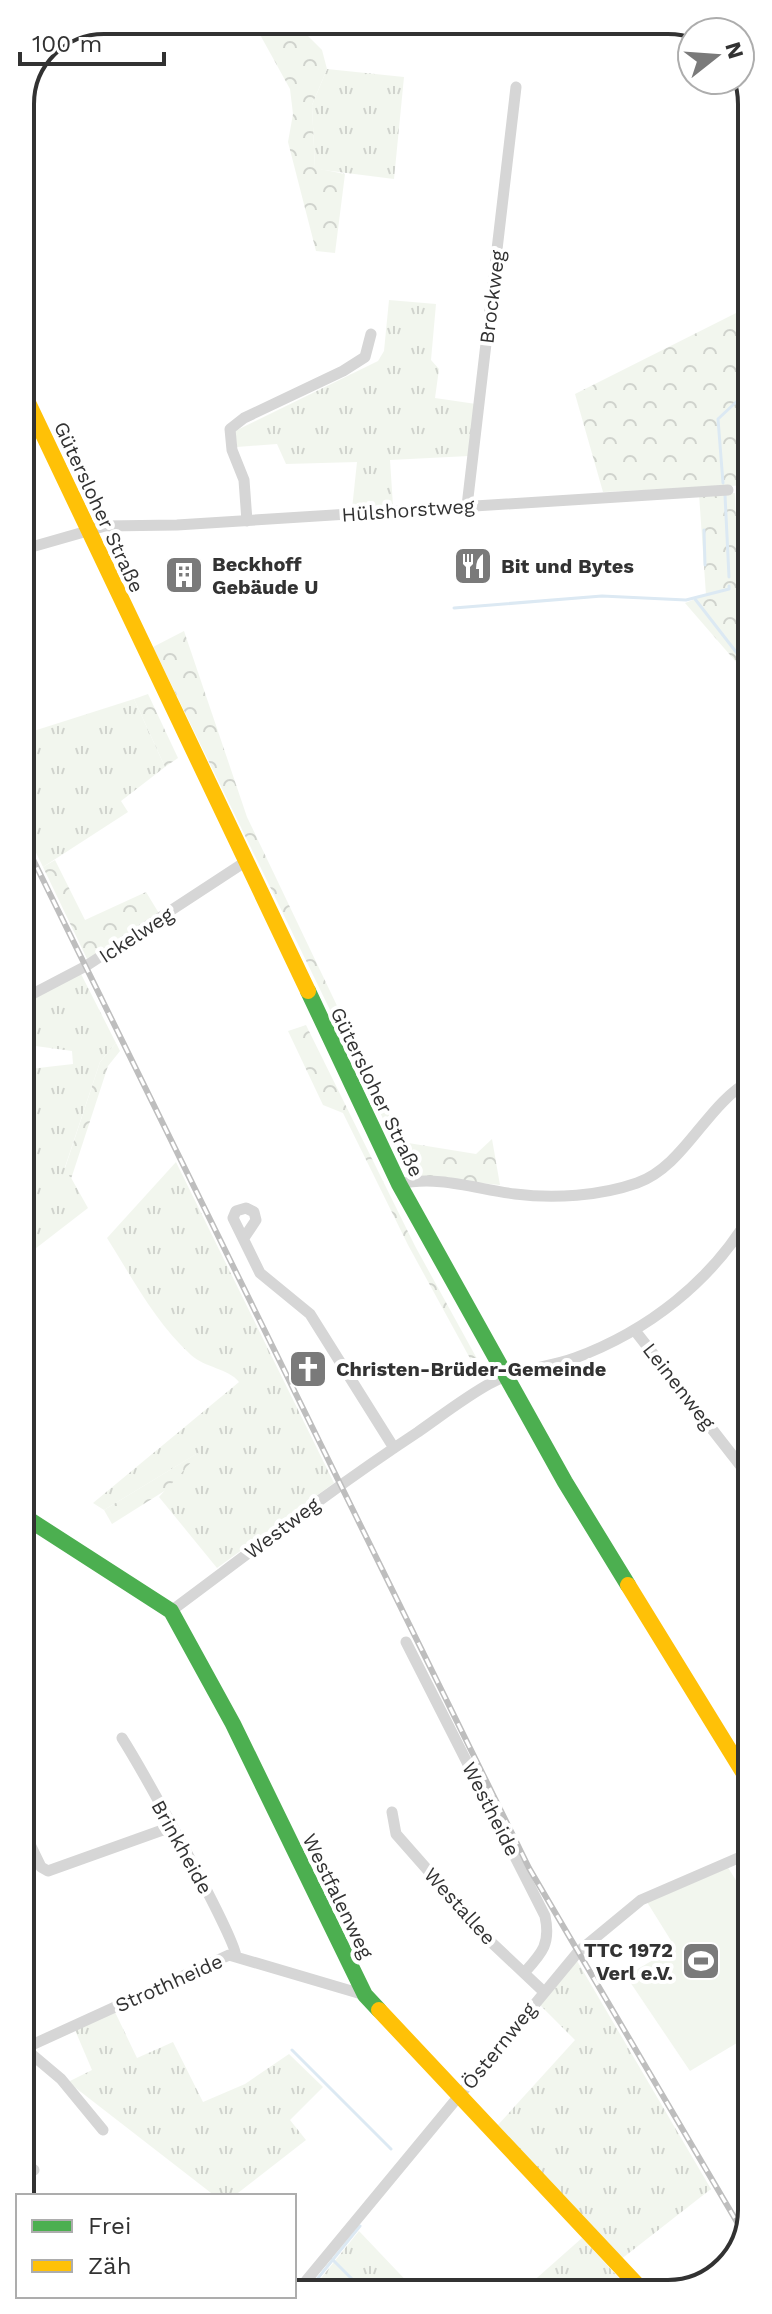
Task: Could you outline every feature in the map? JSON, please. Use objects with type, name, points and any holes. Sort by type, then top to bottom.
[{"type":"main road","name":"Gütersloher Straße","points":[[34,416],[399,1184],[505,1377],[738,1763]]},
{"type":"main road","name":"Westfalenweg","points":[[34,1523],[171,1611],[233,1724],[365,1995],[633,2280]]},
{"type":"street","name":"Brockweg","points":[[467,506],[516,87]]},
{"type":"street","points":[[247,521],[244,480],[232,450],[230,429],[365,357],[371,334]]},
{"type":"street","name":"Hülshorstweg","points":[[34,546],[105,526],[247,521],[728,490]]},
{"type":"street","name":"Ickelweg","points":[[34,993],[86,966],[245,862]]},
{"type":"street","points":[[399,1184],[420,1179],[516,1194],[579,1195],[638,1183],[659,1171],[738,1093]]},
{"type":"street","name":"Westweg","points":[[171,1611],[394,1448],[505,1377],[526,1367],[574,1358],[636,1332],[711,1269],[738,1236]]},
{"type":"street","points":[[244,1238],[260,1273],[310,1314],[394,1448]]},
{"type":"street","name":"Leinenweg","points":[[636,1332],[738,1462]]},
{"type":"street","name":"Westheide","points":[[406,1642],[545,1916],[549,1938],[545,1950],[524,1973]]},
{"type":"street","name":"Brinkheide","points":[[122,1738],[224,1923],[237,1948],[236,1957]]},
{"type":"street","name":"Westallee","points":[[392,1812],[396,1834],[491,1942],[543,1991]]},
{"type":"street","points":[[34,1853],[41,1867],[48,1871],[171,1827]]},
{"type":"street","name":"Östernweg","points":[[307,2280],[578,1952],[641,1900],[738,1856]]},
{"type":"street","name":"Strothheide","points":[[34,2043],[229,1955],[365,1995]]},
{"type":"street","name":"Strothheide","points":[[34,2057],[61,2079],[103,2130]]},
{"type":"green space","points":[[260,34],[306,34],[322,50],[327,69],[312,105],[315,168],[345,174],[335,253],[316,251],[288,142],[293,114],[290,89]]},
{"type":"green space","points":[[327,69],[404,77],[394,179],[315,169],[312,105]]},
{"type":"green space","points":[[389,300],[436,304],[431,360],[439,369],[435,398],[476,404],[469,456],[390,460],[393,506],[352,509],[357,462],[286,464],[277,444],[237,447],[235,431],[378,361],[384,351]]},
{"type":"green space","points":[[738,312],[738,486],[603,492],[575,394]]},
{"type":"green space","points":[[735,493],[738,665],[685,603],[706,595],[699,494]]},
{"type":"green space","points":[[184,631],[247,817],[402,1142],[476,1154],[492,1139],[500,1185],[411,1176],[153,647]]},
{"type":"green space","points":[[148,694],[178,758],[165,767],[134,699]]},
{"type":"green space","points":[[134,699],[165,767],[121,801],[128,812],[43,867],[34,849],[34,731]]},
{"type":"green space","points":[[55,860],[85,920],[146,892],[160,915],[88,961],[43,867]]},
{"type":"green space","points":[[80,972],[116,1043],[100,1062],[65,1167],[88,1208],[34,1250],[34,1068],[73,1064],[72,1051],[34,1046],[34,995]]},
{"type":"green space","points":[[306,1025],[415,1246],[481,1366],[478,1373],[408,1245],[343,1113],[323,1105],[288,1031]]},
{"type":"green space","points":[[116,1043],[120,1051],[108,1066],[71,1179],[65,1168],[100,1062]]},
{"type":"green space","points":[[176,1162],[334,1483],[217,1568],[159,1497],[198,1453],[104,1510],[93,1503],[239,1382],[191,1355],[166,1329],[107,1238]]},
{"type":"green space","points":[[201,1451],[166,1490],[112,1524],[104,1510]]},
{"type":"green space","name":"TTC 1972 Verl e.V.","points":[[727,1866],[738,1884],[738,2042],[690,2071],[626,1976],[675,1947],[647,1902]]},
{"type":"green space","points":[[576,1959],[711,2189],[620,2260],[497,2126],[575,2040],[538,2003]]},
{"type":"green space","points":[[115,2012],[137,2058],[173,2042],[203,2102],[245,2084],[289,2054],[323,2087],[290,2120],[306,2140],[237,2194],[212,2194],[68,2082],[92,2070],[75,2030]]},
{"type":"green space","points":[[359,2231],[406,2280],[319,2280]]},
{"type":"green space","points":[[582,2238],[621,2280],[535,2280]]},
{"type":"waterway","points":[[723,483],[718,419],[738,400]]},
{"type":"waterway","points":[[725,495],[729,577]]},
{"type":"waterway","points":[[704,530],[705,565]]},
{"type":"waterway","points":[[454,608],[602,596],[686,600],[729,589],[729,586]]},
{"type":"waterway","points":[[695,599],[738,655]]},
{"type":"waterway","points":[[292,2050],[391,2149]]},
{"type":"waterway","points":[[316,2280],[360,2226]]},
{"type":"waterway","points":[[332,2259],[353,2280]]},
{"type":"railway","points":[[34,861],[529,1868],[737,2222]]},
{"type":"traffic: fast","points":[[308,991],[399,1184],[565,1482],[628,1585]]},
{"type":"traffic: fast","points":[[34,1523],[171,1611],[233,1724],[365,1995],[379,2010]]},
{"type":"traffic: slow","points":[[34,415],[308,991]]},
{"type":"traffic: slow","points":[[628,1585],[738,1764]]},
{"type":"traffic: slow","points":[[379,2010],[633,2280]]},
{"type":"place","name":"Bit und Bytes","points":[[473,566]]},
{"type":"place","name":"Beckhoff Gebäude U","points":[[184,575]]},
{"type":"place","name":"Christen-Brüder-Gemeinde","points":[[308,1369]]},
{"type":"place","name":"TTC 1972 Verl e.V.","points":[[701,1961]]}]
